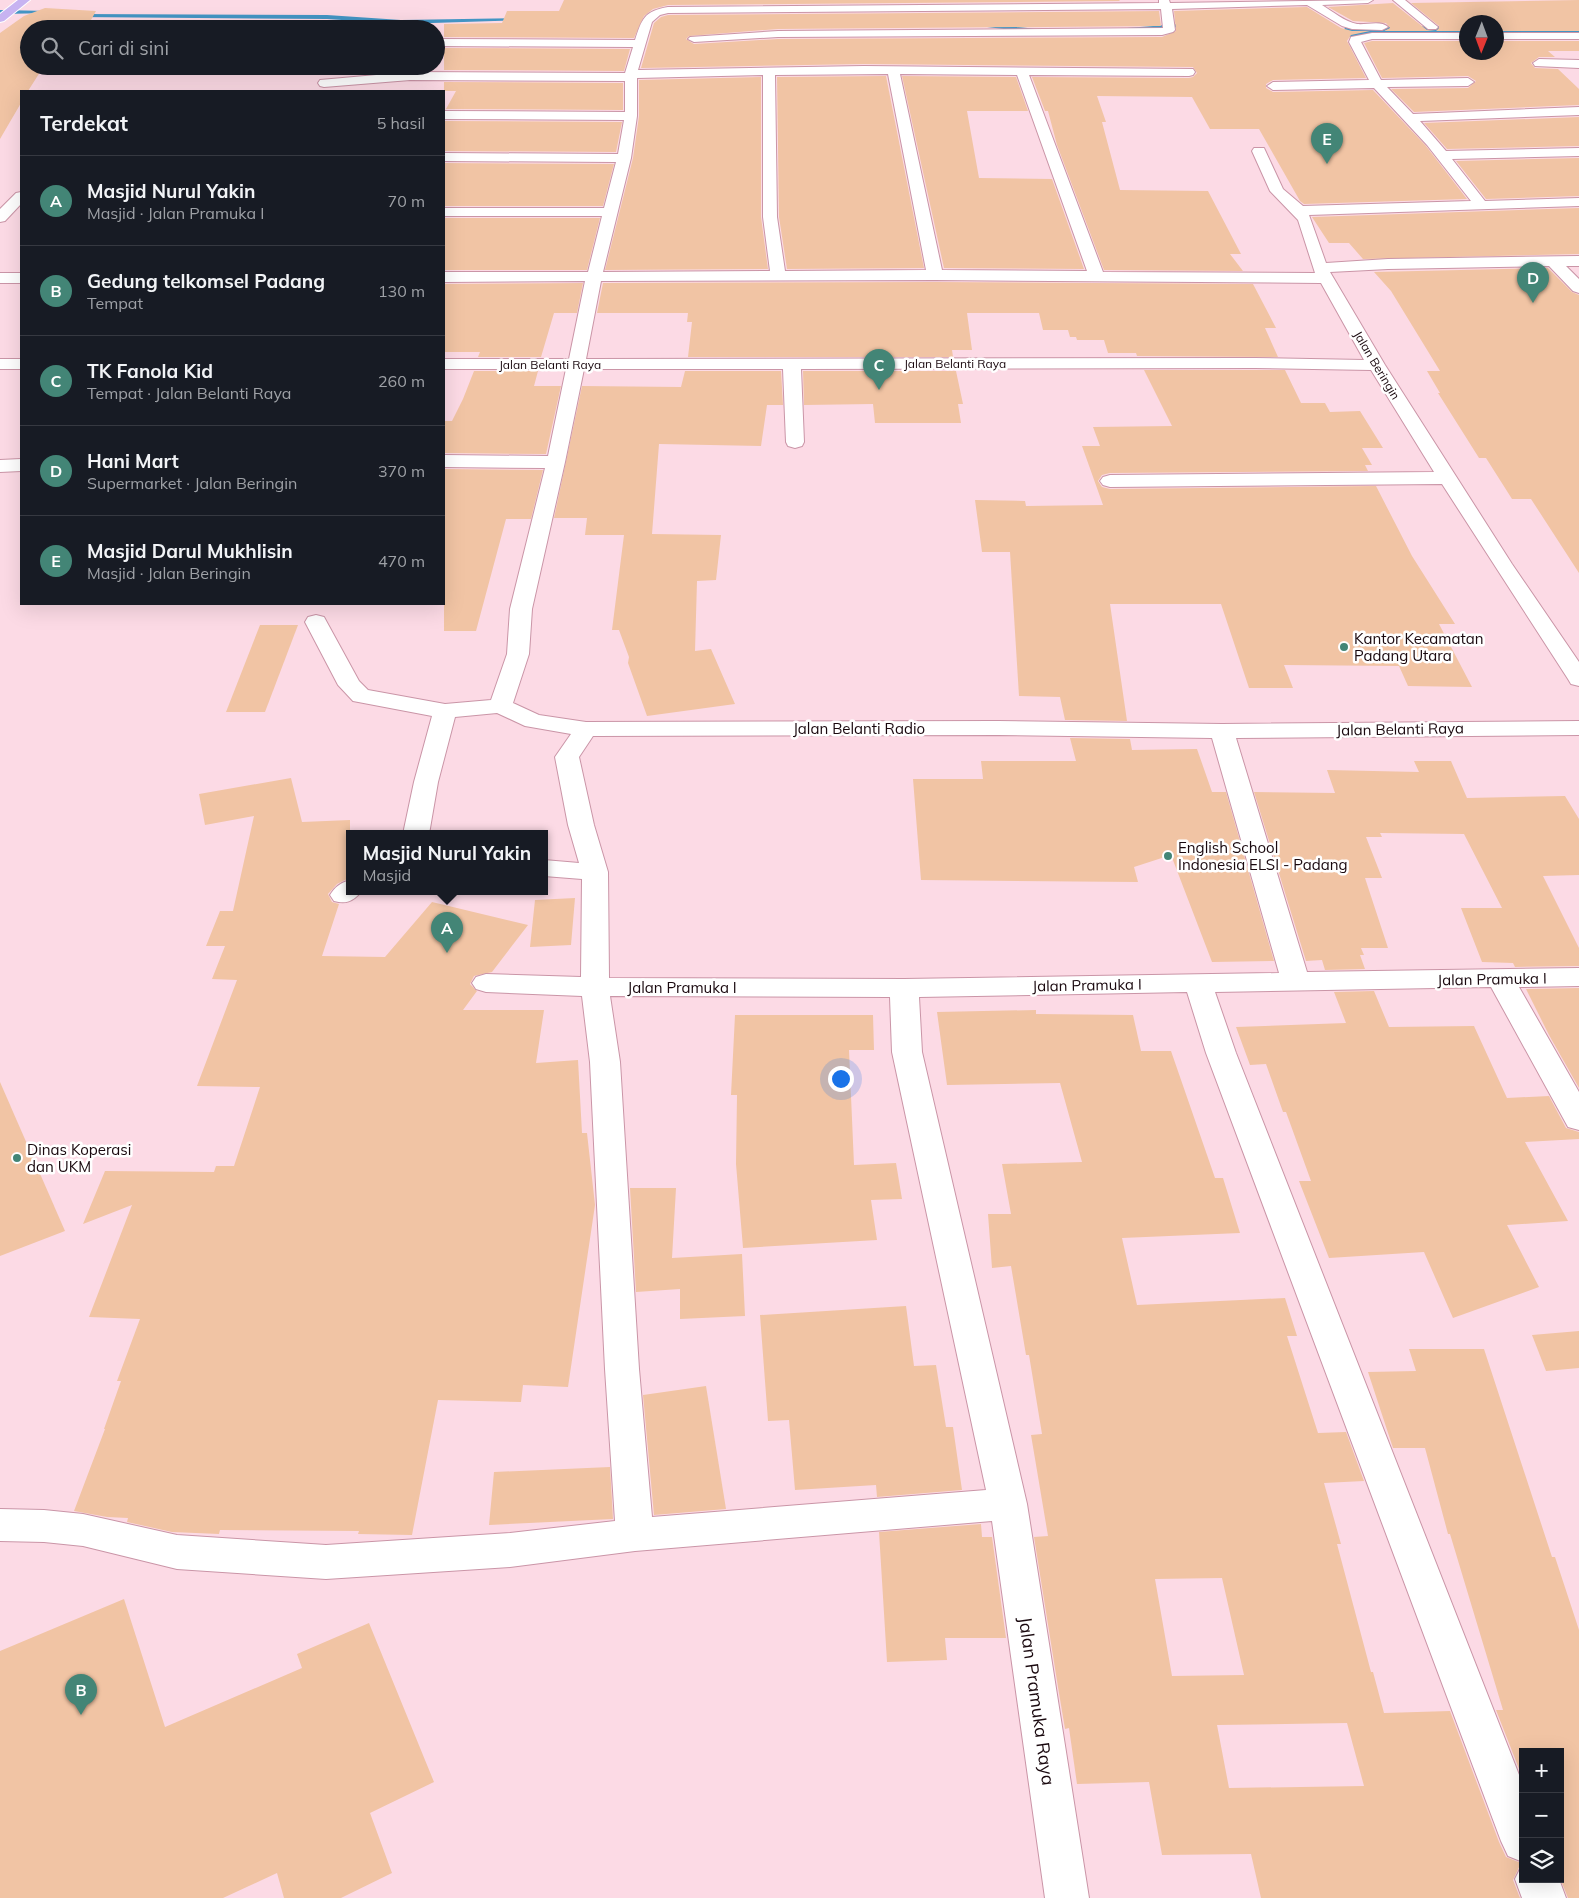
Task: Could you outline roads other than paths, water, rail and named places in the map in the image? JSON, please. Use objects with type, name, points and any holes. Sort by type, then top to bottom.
[{"type":"main road","points":[[0,19],[25,0]]},
{"type":"street","points":[[316,622],[349,685],[361,696],[445,711],[500,706],[518,654],[521,609],[556,462],[594,277],[624,158],[631,116],[631,75],[646,24],[656,12],[668,10],[1368,0]]},
{"type":"street","points":[[1398,0],[1432,27]]},
{"type":"street","points":[[1310,2],[1351,26],[1432,27],[1459,30]]},
{"type":"street","points":[[694,38],[778,34],[863,38],[1166,32],[1169,30],[1166,3]]},
{"type":"street","points":[[1504,27],[1579,27]]},
{"type":"street","points":[[1459,31],[1372,36],[1355,39],[1377,84],[1444,155],[1481,205]]},
{"type":"street","points":[[1504,36],[1579,36]]},
{"type":"street","points":[[445,42],[640,44]]},
{"type":"street","points":[[1539,63],[1579,64]]},
{"type":"street","points":[[324,82],[410,76],[769,72],[864,66],[894,70],[1189,72]]},
{"type":"street","points":[[894,70],[935,275]]},
{"type":"street","points":[[1022,71],[1097,276]]},
{"type":"street","points":[[769,72],[770,217],[778,275]]},
{"type":"street","points":[[1273,86],[1468,82]]},
{"type":"street","points":[[1409,118],[1579,111]]},
{"type":"street","points":[[445,115],[631,116]]},
{"type":"street","points":[[1259,152],[1277,191],[1299,211],[1579,202]]},
{"type":"street","points":[[1444,155],[1579,152]]},
{"type":"street","points":[[445,157],[624,158]]},
{"type":"street","points":[[10,212],[20,197]]},
{"type":"street","name":"Jalan Beringin","points":[[1299,211],[1305,220],[1322,273],[1376,365],[1502,564],[1579,678]]},
{"type":"street","points":[[445,212],[611,212]]},
{"type":"street","points":[[445,277],[1097,276],[1322,273],[1388,264],[1579,261]]},
{"type":"street","points":[[1554,262],[1579,288]]},
{"type":"street","points":[[0,278],[20,278]]},
{"type":"street","points":[[0,364],[20,364]]},
{"type":"street","name":"Jalan Belanti Raya","points":[[445,364],[1376,365]]},
{"type":"street","points":[[792,364],[795,442]]},
{"type":"street","points":[[445,462],[556,462]]},
{"type":"street","points":[[0,466],[20,466]]},
{"type":"street","points":[[1110,481],[1448,478]]},
{"type":"street","name":"Jalan Belanti Radio","points":[[500,706],[533,721],[586,729],[1008,728],[1222,731]]},
{"type":"street","points":[[417,830],[426,782],[445,711]]},
{"type":"street","name":"Jalan Belanti Raya","points":[[1222,731],[1579,728]]},
{"type":"street","points":[[586,729],[567,757],[581,825],[595,872],[595,987],[605,1062],[622,1369],[635,1535]]},
{"type":"street","points":[[1222,731],[1296,983]]},
{"type":"street","points":[[548,868],[595,872]]},
{"type":"street","name":"Jalan Pramuka I","points":[[486,983],[595,987],[904,988],[1579,977]]},
{"type":"street","points":[[1500,979],[1579,1119]]},
{"type":"street","points":[[1198,984],[1224,1062],[1522,1838]]},
{"type":"street","name":"Jalan Pramuka Raya","points":[[904,988],[907,1052],[1008,1504],[1067,1898]]},
{"type":"street","points":[[0,1525],[44,1526],[83,1530],[177,1552],[326,1562],[510,1550],[635,1535],[1008,1504]]},
{"type":"street","points":[[1538,1883],[1544,1898]]},
{"type":"waterway","points":[[0,12],[50,13]]},
{"type":"waterway","points":[[77,15],[327,17],[371,20]]},
{"type":"waterway","points":[[445,21],[520,20]]},
{"type":"waterway","points":[[989,26],[1037,31]]},
{"type":"waterway","points":[[1117,29],[1179,26]]},
{"type":"waterway","points":[[1351,32],[1459,31]]},
{"type":"waterway","points":[[1504,31],[1579,31]]},
{"type":"place","name":"Masjid Darul Mukhlisin","points":[[1327,164]]},
{"type":"place","name":"Hani Mart","points":[[1533,303]]},
{"type":"place","name":"TK Fanola Kid","points":[[879,390]]},
{"type":"place","name":"Kantor Kecamatan Padang Utara","points":[[1344,647]]},
{"type":"place","name":"English School Indonesia ELSI - Padang","points":[[1168,856]]},
{"type":"place","name":"Masjid Nurul Yakin","points":[[447,953]]},
{"type":"place","name":"Dinas Koperasi dan UKM","points":[[17,1158]]},
{"type":"place","name":"Gedung telkomsel Padang","points":[[81,1715]]}]
